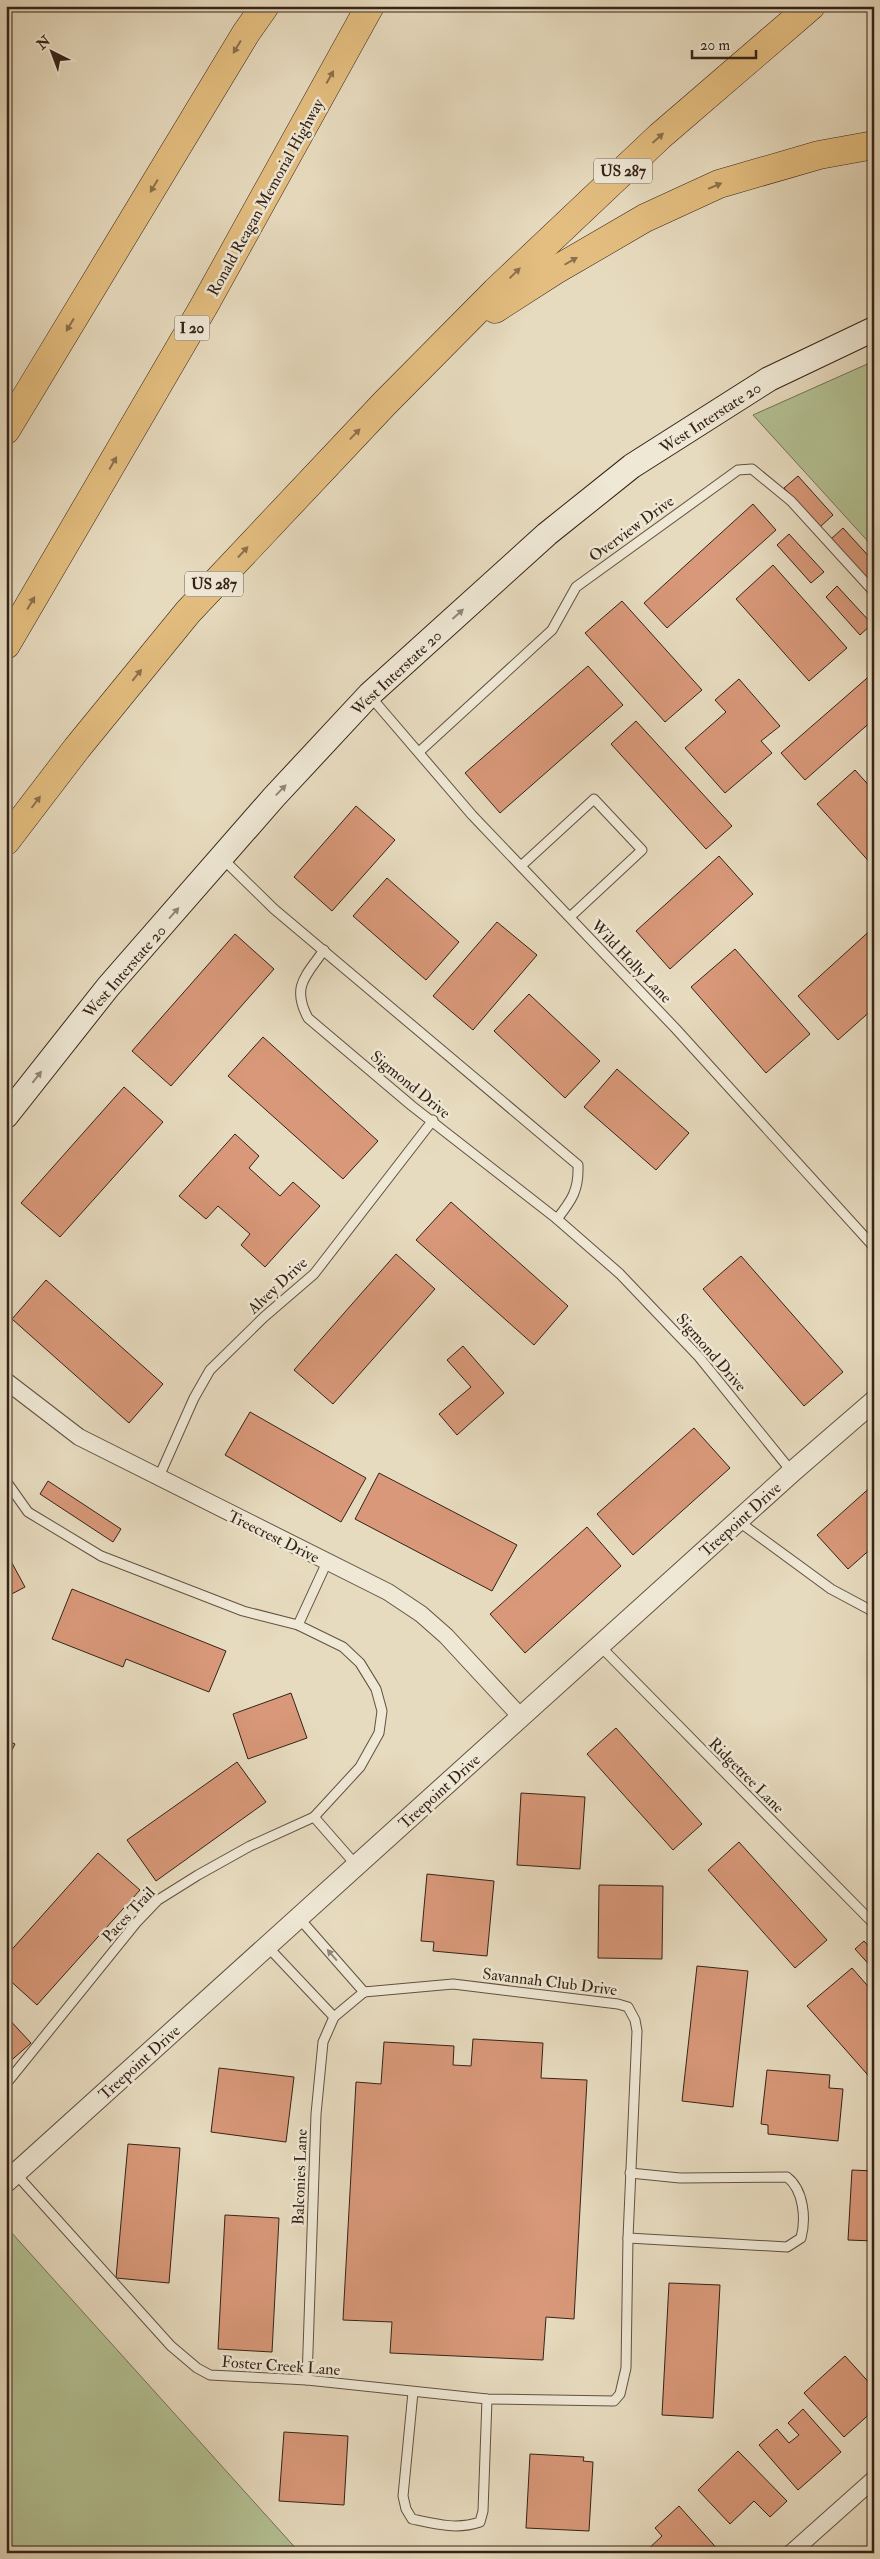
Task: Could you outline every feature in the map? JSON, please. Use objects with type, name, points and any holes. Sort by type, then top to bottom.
[{"type":"highway","points":[[6,430],[264,6]]},
{"type":"highway","name":"Ronald Reagan Memorial Highway","points":[[6,645],[204,306],[370,6]]},
{"type":"highway","name":"US 287","points":[[6,841],[77,748],[188,612],[442,344],[660,136],[811,6]]},
{"type":"highway","points":[[442,344],[562,266],[645,218],[719,184],[819,155],[874,145]]},
{"type":"main road","name":"West Interstate 20","points":[[6,1116],[108,987],[274,797],[369,695],[547,534],[632,466],[769,378],[874,329]]},
{"type":"street","name":"Treecrest Drive","points":[[6,1381],[79,1437],[158,1479],[388,1592],[421,1614],[446,1636],[521,1717]]},
{"type":"street","name":"Treepoint Drive","points":[[9,2173],[299,1918],[792,1472],[874,1401]]},
{"type":"street","points":[[791,2553],[874,2479]]},
{"type":"lane","name":"Overview Drive","points":[[419,752],[552,630],[576,587],[738,470],[752,470],[791,501],[874,592]]},
{"type":"lane","name":"Wild Holly Lane","points":[[369,695],[472,815],[676,1029],[874,1247]]},
{"type":"lane","points":[[520,866],[594,798],[642,850],[570,917]]},
{"type":"lane","points":[[222,858],[274,909],[578,1165],[579,1179],[574,1196],[557,1219]]},
{"type":"lane","name":"Sigmond Drive","points":[[324,950],[300,990],[300,1001],[308,1018],[412,1106],[433,1120],[557,1219],[620,1274],[674,1330],[792,1472]]},
{"type":"lane","name":"Alvey Drive","points":[[158,1479],[194,1398],[210,1370],[264,1317],[314,1274],[433,1120]]},
{"type":"lane","name":"Paces Trail","points":[[6,1481],[28,1512],[101,1556],[243,1610],[298,1625],[343,1647],[360,1663],[376,1689],[382,1711],[379,1733],[360,1767],[314,1817],[250,1846],[158,1900],[136,1923],[6,2084]]},
{"type":"lane","points":[[738,1521],[831,1589],[874,1612]]},
{"type":"lane","points":[[298,1625],[327,1562]]},
{"type":"lane","name":"Ridgetree Lane","points":[[600,1646],[874,1924]]},
{"type":"lane","points":[[314,1817],[357,1865]]},
{"type":"lane","points":[[299,1918],[364,1992]]},
{"type":"lane","points":[[267,1946],[334,2017]]},
{"type":"lane","name":"Savannah Club Drive","points":[[364,1992],[453,1984],[618,2004],[628,2007],[635,2020],[637,2031],[630,2172],[626,2368],[621,2388]]},
{"type":"lane","name":"Balconies Lane","points":[[307,2380],[316,2114],[323,2042],[334,2017],[364,1992]]},
{"type":"lane","points":[[628,2238],[787,2247],[801,2238],[804,2227],[800,2197],[796,2184],[788,2177],[680,2178],[630,2172]]},
{"type":"lane","name":"Foster Creek Lane","points":[[9,2173],[171,2346],[197,2368],[210,2375],[307,2380],[487,2399],[614,2401],[620,2394],[621,2388]]},
{"type":"lane","points":[[412,2392],[404,2502],[412,2519],[439,2525],[467,2527],[480,2522],[483,2511],[487,2399]]},
{"type":"green space","points":[[874,361],[874,548],[753,415]]},
{"type":"green space","points":[[10,2231],[300,2553],[6,2553],[6,2236]]},
{"type":"building","points":[[798,476],[833,515],[820,527],[784,488]]},
{"type":"building","points":[[753,504],[776,530],[667,628],[644,603]]},
{"type":"building","points":[[843,528],[874,562],[874,587],[831,539]]},
{"type":"building","points":[[789,534],[824,572],[811,583],[777,545]]},
{"type":"building","points":[[773,565],[847,648],[809,681],[736,599]]},
{"type":"building","points":[[837,586],[872,624],[860,635],[826,597]]},
{"type":"building","points":[[622,601],[702,690],[665,722],[585,633]]},
{"type":"building","points":[[588,666],[623,705],[500,813],[465,773]]},
{"type":"building","points":[[874,672],[874,719],[805,780],[781,753]]},
{"type":"building","points":[[739,679],[780,726],[761,741],[772,753],[725,793],[685,748],[726,712],[715,700]]},
{"type":"building","points":[[636,721],[732,826],[706,849],[611,744]]},
{"type":"building","points":[[855,770],[874,791],[874,867],[817,804]]},
{"type":"building","points":[[356,806],[395,840],[332,911],[294,877]]},
{"type":"building","points":[[719,856],[753,894],[670,969],[636,931]]},
{"type":"building","points":[[387,878],[459,942],[426,980],[353,916]]},
{"type":"building","points":[[497,922],[537,955],[473,1030],[433,996]]},
{"type":"building","points":[[874,927],[874,1008],[838,1040],[798,996]]},
{"type":"building","points":[[235,934],[274,969],[171,1086],[132,1051]]},
{"type":"building","points":[[735,949],[810,1034],[766,1073],[691,987]]},
{"type":"building","points":[[529,994],[600,1061],[565,1098],[494,1031]]},
{"type":"building","points":[[263,1037],[378,1141],[343,1179],[228,1076]]},
{"type":"building","points":[[874,1046],[874,1057],[868,1051]]},
{"type":"building","points":[[617,1069],[689,1133],[656,1170],[584,1107]]},
{"type":"building","points":[[124,1087],[163,1122],[60,1237],[21,1203]]},
{"type":"building","points":[[235,1134],[259,1156],[249,1168],[280,1196],[293,1182],[320,1206],[265,1267],[241,1245],[250,1234],[218,1206],[206,1219],[179,1196]]},
{"type":"building","points":[[451,1202],[568,1306],[534,1345],[416,1240]]},
{"type":"building","points":[[396,1254],[435,1289],[333,1404],[294,1370]]},
{"type":"building","points":[[741,1256],[843,1372],[804,1406],[703,1289]]},
{"type":"building","points":[[46,1280],[163,1384],[129,1423],[12,1319]]},
{"type":"building","points":[[463,1346],[504,1393],[457,1435],[439,1414],[471,1387],[447,1360]]},
{"type":"building","points":[[250,1412],[366,1478],[341,1522],[225,1455]]},
{"type":"building","points":[[694,1428],[730,1468],[633,1555],[597,1514]]},
{"type":"building","points":[[379,1473],[517,1545],[492,1591],[355,1519]]},
{"type":"building","points":[[48,1481],[121,1529],[113,1542],[40,1494]]},
{"type":"building","points":[[874,1484],[874,1546],[848,1569],[817,1535]]},
{"type":"building","points":[[587,1527],[621,1566],[525,1653],[490,1614]]},
{"type":"building","points":[[6,1552],[25,1587],[6,1597]]},
{"type":"building","points":[[72,1589],[226,1651],[209,1692],[126,1659],[123,1667],[52,1639]]},
{"type":"building","points":[[291,1693],[307,1738],[248,1759],[233,1714]]},
{"type":"building","points":[[616,1728],[702,1824],[673,1850],[587,1754]]},
{"type":"building","points":[[6,1740],[15,1744],[6,1762]]},
{"type":"building","points":[[237,1762],[266,1802],[156,1881],[127,1840]]},
{"type":"building","points":[[521,1793],[585,1797],[580,1869],[517,1865]]},
{"type":"building","points":[[739,1842],[827,1940],[795,1968],[708,1870]]},
{"type":"building","points":[[98,1853],[140,1890],[37,2005],[6,1977],[6,1956]]},
{"type":"building","points":[[427,1874],[494,1881],[487,1956],[433,1951],[434,1942],[421,1941]]},
{"type":"building","points":[[599,1885],[663,1886],[662,1959],[598,1958]]},
{"type":"building","points":[[864,1941],[874,1952],[874,1970],[855,1949]]},
{"type":"building","points":[[697,1966],[748,1971],[733,2107],[682,2101]]},
{"type":"building","points":[[852,1968],[874,1993],[874,2082],[807,2006]]},
{"type":"building","points":[[6,2016],[31,2043],[6,2065]]},
{"type":"building","points":[[473,2039],[543,2043],[541,2078],[587,2080],[574,2319],[546,2317],[543,2360],[390,2353],[392,2322],[343,2320],[356,2082],[381,2084],[384,2042],[454,2046],[453,2065],[471,2066]]},
{"type":"building","points":[[219,2068],[294,2077],[286,2142],[211,2132]]},
{"type":"building","points":[[767,2070],[830,2075],[829,2088],[843,2089],[838,2141],[768,2134],[768,2125],[761,2124]]},
{"type":"building","points":[[128,2144],[180,2148],[169,2283],[116,2278]]},
{"type":"building","points":[[852,2170],[874,2171],[874,2241],[848,2240]]},
{"type":"building","points":[[225,2215],[279,2218],[272,2352],[218,2349]]},
{"type":"building","points":[[669,2283],[720,2285],[713,2418],[662,2415]]},
{"type":"building","points":[[845,2356],[874,2388],[874,2410],[844,2437],[804,2393]]},
{"type":"building","points":[[803,2409],[841,2452],[798,2490],[759,2445],[777,2429],[789,2443],[799,2435],[788,2423]]},
{"type":"building","points":[[284,2432],[348,2436],[344,2505],[279,2501]]},
{"type":"building","points":[[738,2451],[787,2501],[770,2517],[754,2501],[730,2524],[698,2490]]},
{"type":"building","points":[[530,2454],[584,2457],[583,2461],[593,2462],[589,2531],[526,2528]]},
{"type":"building","points":[[679,2506],[721,2553],[644,2553],[662,2536],[655,2528]]}]
